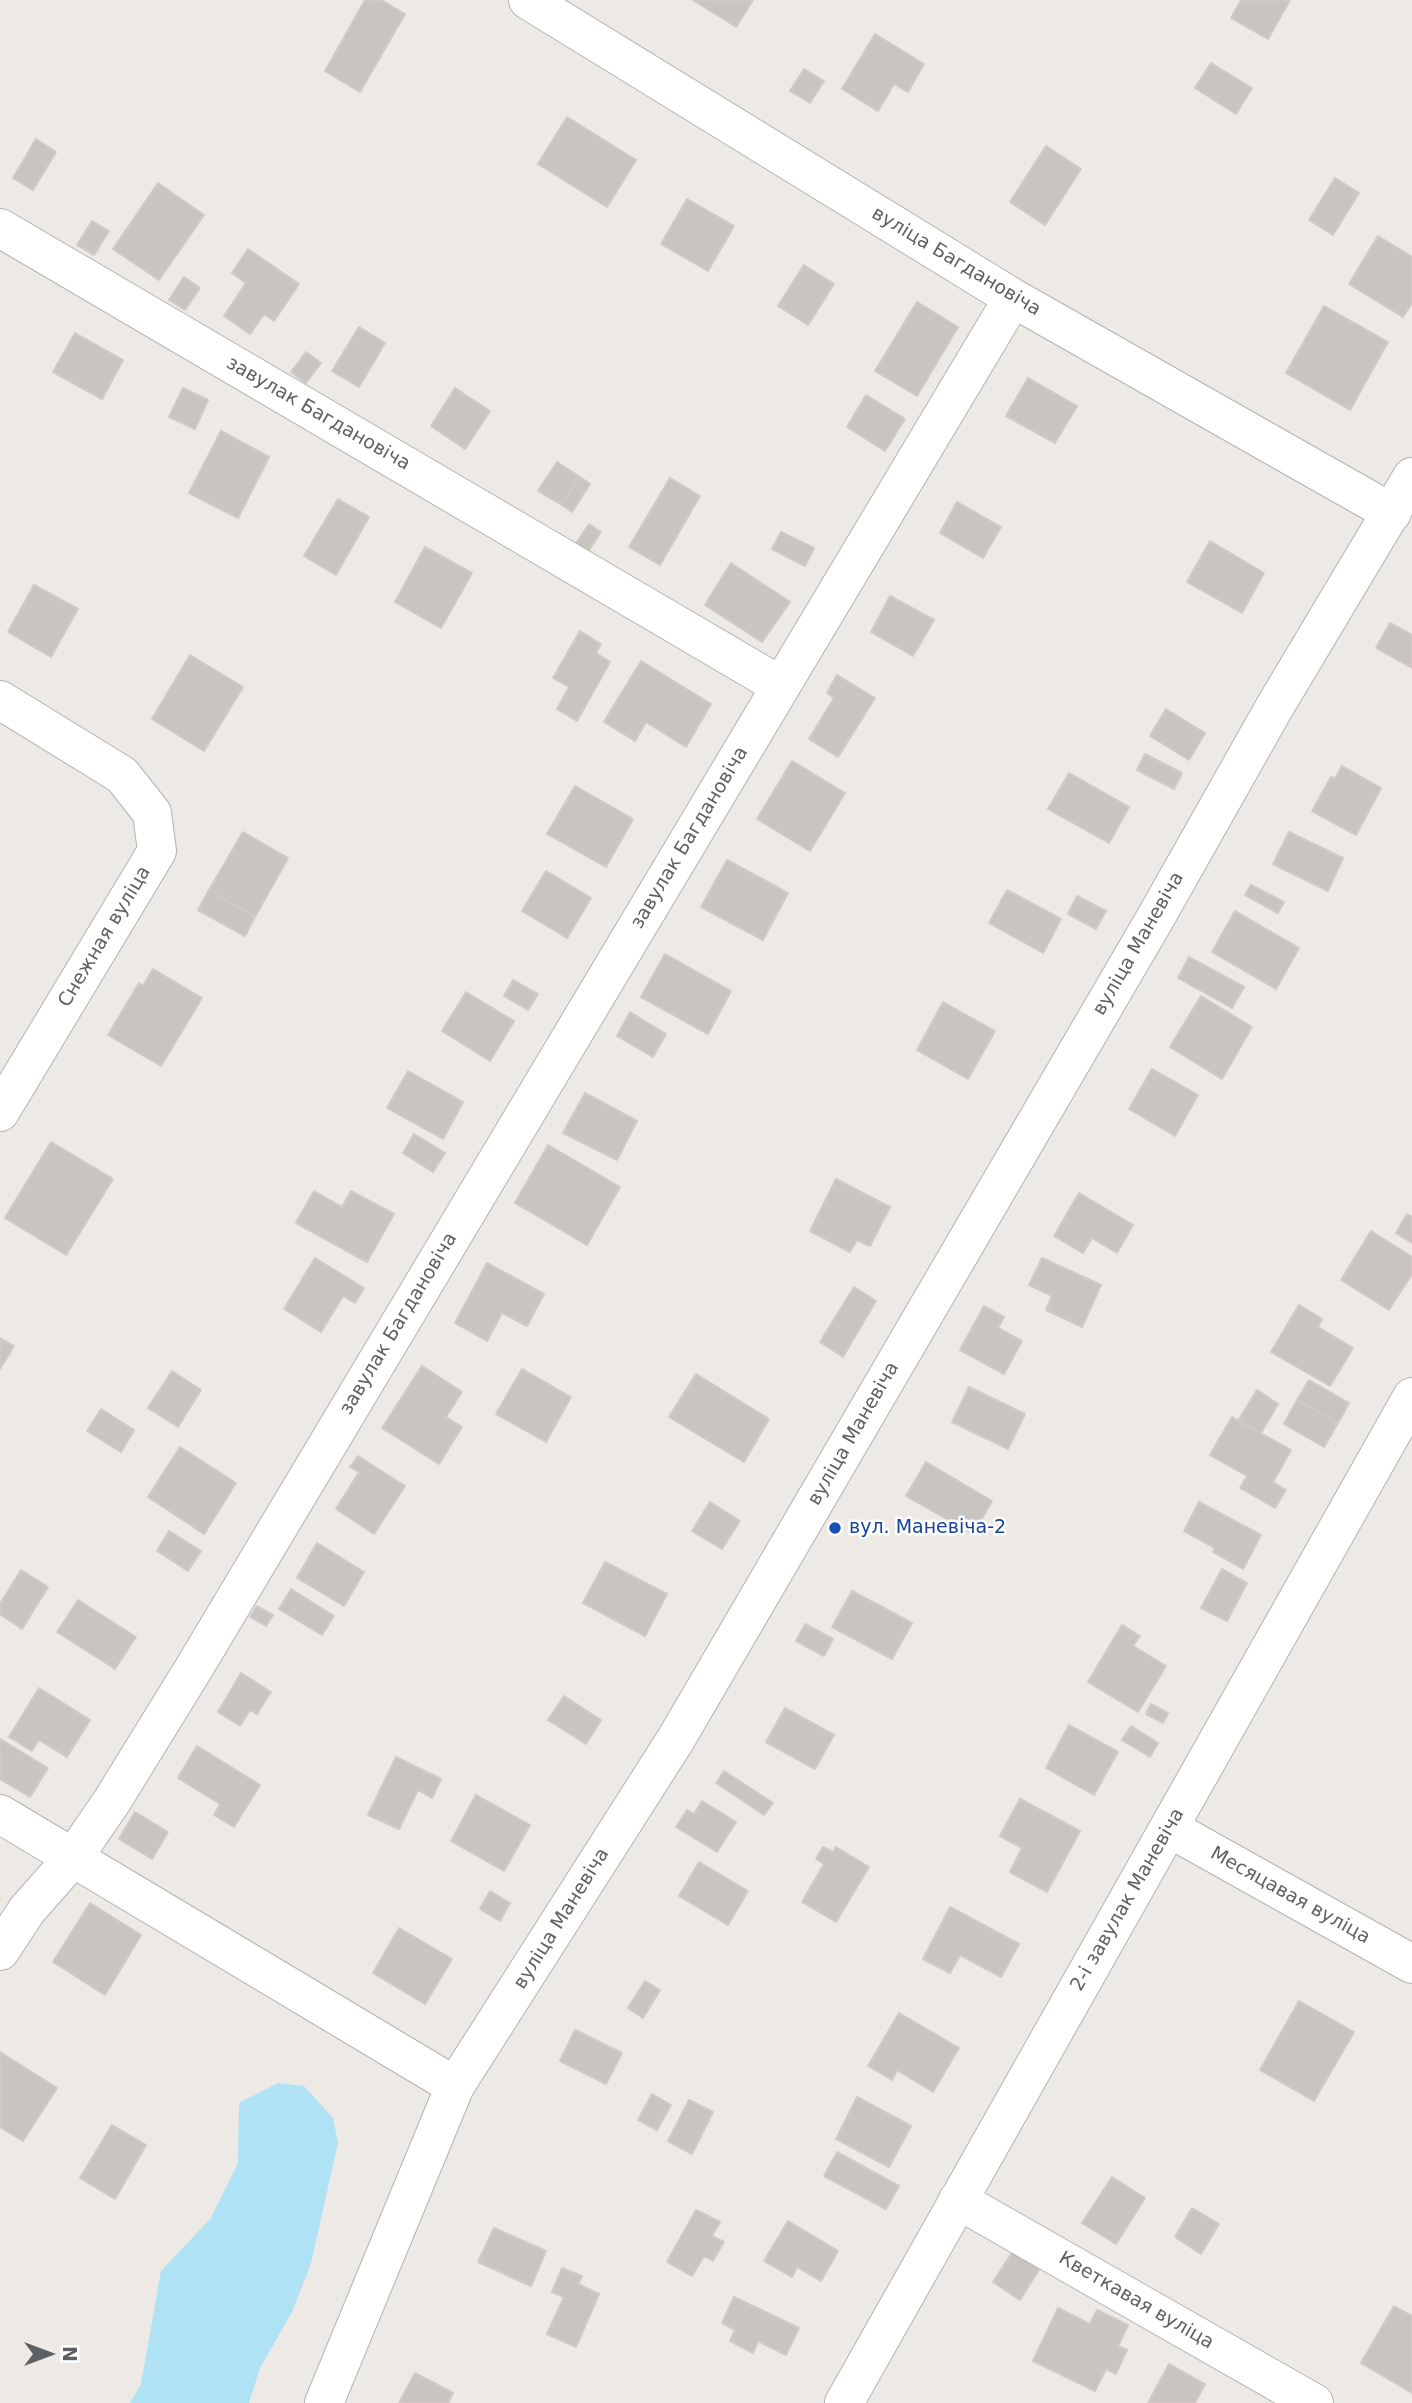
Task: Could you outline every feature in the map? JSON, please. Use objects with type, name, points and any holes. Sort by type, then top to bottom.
[{"type":"street","name":"вуліца Багдановіча","points":[[528,0],[1013,298],[1392,513]]},
{"type":"street","name":"завулак Багдановіча","points":[[0,228],[781,686]]},
{"type":"street","name":"завулак Багдановіча","points":[[0,1951],[27,1910],[72,1858],[112,1801],[194,1668],[1013,298]]},
{"type":"street","name":"вуліца Маневіча","points":[[324,2403],[455,2087],[683,1727],[1156,917],[1274,708],[1412,477]]},
{"type":"street","name":"Снежная вуліца","points":[[0,700],[122,775],[152,813],[157,851],[0,1112]]},
{"type":"street","name":"2-і завулак Маневіча","points":[[844,2403],[1412,1397]]},
{"type":"street","points":[[0,1814],[455,2087]]},
{"type":"street","name":"Месяцавая вуліца","points":[[1169,1828],[1412,1964]]},
{"type":"street","name":"Кветкавая вуліца","points":[[958,2200],[1314,2403]]},
{"type":"water","points":[[278,2083],[304,2086],[333,2118],[338,2143],[311,2263],[292,2312],[260,2368],[249,2403],[130,2403],[141,2384],[161,2271],[211,2218],[238,2163],[239,2103]]},
{"type":"building","points":[[365,0],[381,0],[405,14],[360,92],[325,71]]},
{"type":"building","points":[[693,0],[753,0],[736,27]]},
{"type":"building","points":[[1241,0],[1290,0],[1268,39],[1231,18]]},
{"type":"building","points":[[875,34],[924,64],[908,92],[894,84],[878,111],[842,89]]},
{"type":"building","points":[[1211,63],[1252,88],[1236,114],[1195,88]]},
{"type":"building","points":[[804,69],[824,81],[810,103],[790,91]]},
{"type":"building","points":[[567,117],[636,160],[607,207],[538,164]]},
{"type":"building","points":[[36,139],[56,152],[33,190],[13,178]]},
{"type":"building","points":[[1046,146],[1081,169],[1045,225],[1010,202]]},
{"type":"building","points":[[1335,178],[1359,193],[1333,235],[1309,220]]},
{"type":"building","points":[[158,183],[204,215],[159,280],[113,249]]},
{"type":"building","points":[[687,199],[734,226],[708,271],[661,244]]},
{"type":"building","points":[[92,221],[109,231],[94,255],[77,245]]},
{"type":"building","points":[[1378,236],[1412,257],[1412,303],[1403,317],[1349,284]]},
{"type":"building","points":[[248,249],[299,284],[274,321],[264,314],[250,334],[224,316],[246,283],[232,273]]},
{"type":"building","points":[[804,265],[834,284],[808,325],[778,306]]},
{"type":"building","points":[[184,277],[200,288],[185,310],[169,300]]},
{"type":"building","points":[[917,302],[958,327],[917,396],[875,371]]},
{"type":"building","points":[[1324,306],[1388,342],[1350,410],[1286,373]]},
{"type":"building","points":[[359,327],[385,343],[359,387],[332,371]]},
{"type":"building","points":[[75,333],[123,360],[102,399],[53,372]]},
{"type":"building","points":[[306,352],[321,363],[306,383],[291,372]]},
{"type":"building","points":[[1028,378],[1077,406],[1055,443],[1006,416]]},
{"type":"building","points":[[183,388],[208,400],[195,429],[169,417]]},
{"type":"building","points":[[455,388],[490,411],[465,449],[431,426]]},
{"type":"building","points":[[866,395],[905,419],[885,451],[847,427]]},
{"type":"building","points":[[221,431],[269,457],[238,518],[189,493]]},
{"type":"building","points":[[557,462],[580,477],[562,505],[538,491]]},
{"type":"building","points":[[580,477],[590,484],[572,512],[562,505]]},
{"type":"building","points":[[670,478],[700,496],[660,565],[629,547]]},
{"type":"building","points":[[338,499],[369,517],[336,575],[304,556]]},
{"type":"building","points":[[957,502],[1001,527],[983,558],[940,533]]},
{"type":"building","points":[[589,524],[601,532],[583,559],[571,551]]},
{"type":"building","points":[[781,532],[814,548],[805,566],[772,549]]},
{"type":"building","points":[[1210,541],[1264,573],[1242,613],[1187,582]]},
{"type":"building","points":[[425,547],[472,573],[441,628],[395,602]]},
{"type":"building","points":[[731,563],[790,602],[762,642],[705,605]]},
{"type":"building","points":[[34,585],[78,609],[51,657],[8,632]]},
{"type":"building","points":[[890,596],[934,620],[913,656],[871,632]]},
{"type":"building","points":[[1390,623],[1412,635],[1412,668],[1376,648]]},
{"type":"building","points":[[580,631],[601,644],[596,653],[610,662],[577,721],[557,709],[569,687],[553,678]]},
{"type":"building","points":[[190,655],[243,687],[204,751],[152,719]]},
{"type":"building","points":[[641,661],[711,704],[686,747],[646,722],[635,741],[604,722]]},
{"type":"building","points":[[837,675],[875,698],[838,757],[809,739],[834,698],[827,693]]},
{"type":"building","points":[[1166,709],[1205,733],[1189,760],[1150,736]]},
{"type":"building","points":[[1145,754],[1182,773],[1174,789],[1137,770]]},
{"type":"building","points":[[792,761],[845,793],[810,851],[757,819]]},
{"type":"building","points":[[1342,766],[1381,788],[1356,835],[1312,811],[1331,777],[1335,779]]},
{"type":"building","points":[[1069,773],[1129,807],[1109,843],[1048,809]]},
{"type":"building","points":[[575,786],[633,819],[606,867],[547,834]]},
{"type":"building","points":[[243,832],[288,858],[255,917],[209,890]]},
{"type":"building","points":[[1289,832],[1343,858],[1328,891],[1273,864]]},
{"type":"building","points":[[727,860],[788,893],[763,940],[701,907]]},
{"type":"building","points":[[546,871],[591,898],[567,938],[522,911]]},
{"type":"building","points":[[1251,885],[1284,902],[1278,913],[1245,895]]},
{"type":"building","points":[[209,890],[255,917],[245,936],[198,910]]},
{"type":"building","points":[[1007,890],[1061,919],[1043,953],[989,923]]},
{"type":"building","points":[[1077,896],[1106,911],[1096,929],[1068,914]]},
{"type":"building","points":[[1235,911],[1299,948],[1276,989],[1212,952]]},
{"type":"building","points":[[665,954],[731,991],[708,1034],[641,997]]},
{"type":"building","points":[[1189,957],[1244,987],[1232,1008],[1178,978]]},
{"type":"building","points":[[153,969],[202,998],[161,1066],[108,1035],[139,983],[143,986]]},
{"type":"building","points":[[513,980],[538,994],[528,1010],[504,996]]},
{"type":"building","points":[[466,992],[514,1021],[490,1061],[442,1031]]},
{"type":"building","points":[[1201,996],[1252,1027],[1222,1079],[1170,1047]]},
{"type":"building","points":[[943,1002],[995,1031],[968,1079],[917,1050]]},
{"type":"building","points":[[630,1012],[666,1034],[653,1057],[617,1036]]},
{"type":"building","points":[[1152,1069],[1198,1095],[1175,1136],[1129,1109]]},
{"type":"building","points":[[408,1071],[463,1102],[443,1139],[387,1108]]},
{"type":"building","points":[[585,1093],[637,1121],[617,1160],[563,1133]]},
{"type":"building","points":[[414,1134],[445,1153],[433,1172],[403,1153]]},
{"type":"building","points":[[51,1142],[113,1179],[66,1255],[5,1218]]},
{"type":"building","points":[[548,1145],[620,1187],[587,1245],[515,1203]]},
{"type":"building","points":[[836,1179],[890,1207],[870,1246],[857,1240],[850,1252],[810,1231]]},
{"type":"building","points":[[314,1191],[342,1207],[351,1191],[394,1214],[367,1262],[296,1223]]},
{"type":"building","points":[[1079,1193],[1133,1225],[1117,1253],[1092,1238],[1083,1253],[1054,1236]]},
{"type":"building","points":[[1407,1214],[1412,1217],[1412,1243],[1396,1233]]},
{"type":"building","points":[[1371,1231],[1412,1257],[1412,1274],[1389,1310],[1341,1280]]},
{"type":"building","points":[[315,1258],[364,1288],[355,1303],[343,1296],[321,1332],[284,1309]]},
{"type":"building","points":[[1042,1258],[1101,1285],[1082,1327],[1046,1310],[1052,1296],[1029,1285]]},
{"type":"building","points":[[487,1263],[544,1294],[527,1326],[502,1313],[487,1341],[455,1323]]},
{"type":"building","points":[[854,1287],[876,1301],[843,1357],[820,1342]]},
{"type":"building","points":[[1299,1305],[1322,1319],[1318,1327],[1353,1348],[1330,1386],[1271,1352]]},
{"type":"building","points":[[984,1306],[1004,1317],[998,1328],[1022,1341],[1004,1374],[960,1350]]},
{"type":"building","points":[[0,1338],[14,1346],[0,1369]]},
{"type":"building","points":[[422,1366],[462,1392],[446,1417],[462,1427],[439,1464],[382,1428]]},
{"type":"building","points":[[522,1369],[571,1397],[546,1442],[496,1414]]},
{"type":"building","points":[[172,1371],[201,1390],[178,1427],[148,1408]]},
{"type":"building","points":[[696,1374],[769,1419],[744,1462],[669,1417]]},
{"type":"building","points":[[1309,1380],[1349,1403],[1338,1423],[1297,1400]]},
{"type":"building","points":[[969,1387],[1025,1414],[1008,1449],[952,1422]]},
{"type":"building","points":[[1257,1390],[1278,1404],[1261,1433],[1238,1421]]},
{"type":"building","points":[[1297,1400],[1338,1423],[1324,1447],[1284,1424]]},
{"type":"building","points":[[101,1409],[134,1430],[121,1452],[87,1431]]},
{"type":"building","points":[[1232,1417],[1291,1450],[1273,1482],[1286,1490],[1275,1508],[1240,1488],[1247,1476],[1210,1455]]},
{"type":"building","points":[[180,1447],[236,1483],[204,1534],[148,1497]]},
{"type":"building","points":[[358,1456],[405,1486],[374,1534],[336,1509],[359,1472],[350,1467]]},
{"type":"building","points":[[926,1462],[992,1501],[973,1534],[906,1496]]},
{"type":"building","points":[[710,1502],[740,1521],[722,1549],[692,1531]]},
{"type":"building","points":[[1199,1502],[1261,1535],[1243,1569],[1213,1552],[1215,1548],[1184,1531]]},
{"type":"building","points":[[169,1531],[201,1551],[188,1571],[157,1551]]},
{"type":"building","points":[[317,1543],[364,1572],[344,1606],[297,1578]]},
{"type":"building","points":[[605,1562],[667,1594],[645,1636],[583,1603]]},
{"type":"building","points":[[1222,1569],[1247,1583],[1227,1621],[1201,1608]]},
{"type":"building","points":[[21,1570],[48,1587],[22,1629],[0,1614],[0,1604]]},
{"type":"building","points":[[291,1589],[334,1616],[322,1635],[279,1609]]},
{"type":"building","points":[[852,1591],[912,1623],[892,1659],[832,1627]]},
{"type":"building","points":[[78,1600],[136,1637],[115,1669],[57,1632]]},
{"type":"building","points":[[257,1606],[273,1615],[266,1626],[250,1617]]},
{"type":"building","points":[[805,1624],[833,1639],[824,1656],[796,1641]]},
{"type":"building","points":[[1122,1625],[1140,1636],[1133,1646],[1166,1666],[1138,1712],[1088,1682]]},
{"type":"building","points":[[241,1673],[271,1692],[257,1714],[250,1710],[240,1726],[218,1712]]},
{"type":"building","points":[[39,1688],[90,1720],[67,1757],[39,1740],[32,1751],[9,1737]]},
{"type":"building","points":[[564,1696],[601,1720],[586,1744],[548,1720]]},
{"type":"building","points":[[1151,1704],[1168,1713],[1163,1723],[1146,1714]]},
{"type":"building","points":[[785,1708],[834,1735],[815,1769],[766,1742]]},
{"type":"building","points":[[1069,1725],[1118,1752],[1094,1795],[1046,1768]]},
{"type":"building","points":[[1131,1726],[1158,1743],[1150,1757],[1122,1740]]},
{"type":"building","points":[[0,1739],[48,1768],[30,1797],[0,1779]]},
{"type":"building","points":[[197,1746],[260,1785],[234,1827],[214,1815],[220,1804],[178,1778]]},
{"type":"building","points":[[396,1757],[441,1779],[432,1798],[418,1790],[399,1829],[368,1815]]},
{"type":"building","points":[[724,1771],[773,1803],[764,1815],[716,1783]]},
{"type":"building","points":[[476,1795],[530,1825],[504,1871],[451,1841]]},
{"type":"building","points":[[1020,1799],[1080,1831],[1047,1892],[1010,1872],[1022,1848],[1000,1836]]},
{"type":"building","points":[[702,1801],[736,1822],[717,1852],[676,1827],[687,1810],[694,1814]]},
{"type":"building","points":[[135,1812],[168,1832],[152,1859],[119,1839]]},
{"type":"building","points":[[823,1847],[833,1852],[836,1847],[869,1867],[836,1922],[802,1902],[824,1864],[816,1859]]},
{"type":"building","points":[[699,1862],[748,1891],[728,1925],[679,1896]]},
{"type":"building","points":[[490,1891],[510,1903],[500,1921],[480,1909]]},
{"type":"building","points":[[90,1903],[141,1935],[105,1995],[53,1962]]},
{"type":"building","points":[[950,1907],[1019,1944],[1001,1977],[960,1955],[950,1973],[923,1959]]},
{"type":"building","points":[[399,1928],[452,1959],[425,2004],[373,1973]]},
{"type":"building","points":[[645,1981],[660,1990],[643,2018],[628,2008]]},
{"type":"building","points":[[1299,2001],[1354,2032],[1314,2101],[1260,2070]]},
{"type":"building","points":[[899,2013],[959,2048],[933,2092],[897,2070],[892,2080],[868,2066]]},
{"type":"building","points":[[575,2030],[622,2053],[606,2084],[560,2061]]},
{"type":"building","points":[[0,2052],[57,2088],[23,2141],[0,2127]]},
{"type":"building","points":[[652,2094],[671,2105],[657,2130],[638,2120]]},
{"type":"building","points":[[857,2097],[911,2126],[889,2167],[836,2139]]},
{"type":"building","points":[[689,2100],[713,2112],[692,2154],[668,2141]]},
{"type":"building","points":[[112,2125],[146,2145],[115,2199],[80,2178]]},
{"type":"building","points":[[837,2152],[899,2186],[886,2209],[824,2176]]},
{"type":"building","points":[[1112,2177],[1145,2198],[1116,2244],[1082,2223]]},
{"type":"building","points":[[1192,2208],[1219,2224],[1201,2254],[1175,2237]]},
{"type":"building","points":[[696,2210],[720,2222],[712,2236],[724,2242],[713,2261],[704,2256],[692,2276],[667,2262]]},
{"type":"building","points":[[788,2221],[838,2251],[821,2281],[797,2267],[792,2277],[764,2261]]},
{"type":"building","points":[[494,2228],[546,2251],[531,2286],[478,2262]]},
{"type":"building","points":[[1013,2251],[1040,2268],[1020,2300],[993,2282]]},
{"type":"building","points":[[562,2268],[582,2276],[578,2284],[599,2294],[576,2347],[547,2334],[564,2297],[552,2292]]},
{"type":"building","points":[[734,2297],[799,2328],[786,2355],[758,2341],[753,2353],[730,2341],[735,2330],[722,2323]]},
{"type":"building","points":[[1394,2306],[1412,2316],[1412,2393],[1361,2363]]},
{"type":"building","points":[[1058,2308],[1090,2324],[1097,2310],[1128,2325],[1118,2346],[1127,2350],[1116,2374],[1106,2369],[1095,2391],[1033,2361]]},
{"type":"building","points":[[1169,2364],[1205,2384],[1195,2403],[1148,2403]]},
{"type":"building","points":[[415,2373],[453,2393],[448,2403],[399,2403]]},
{"type":"place","name":"вул. Маневіча-2","points":[[835,1528]]}]
